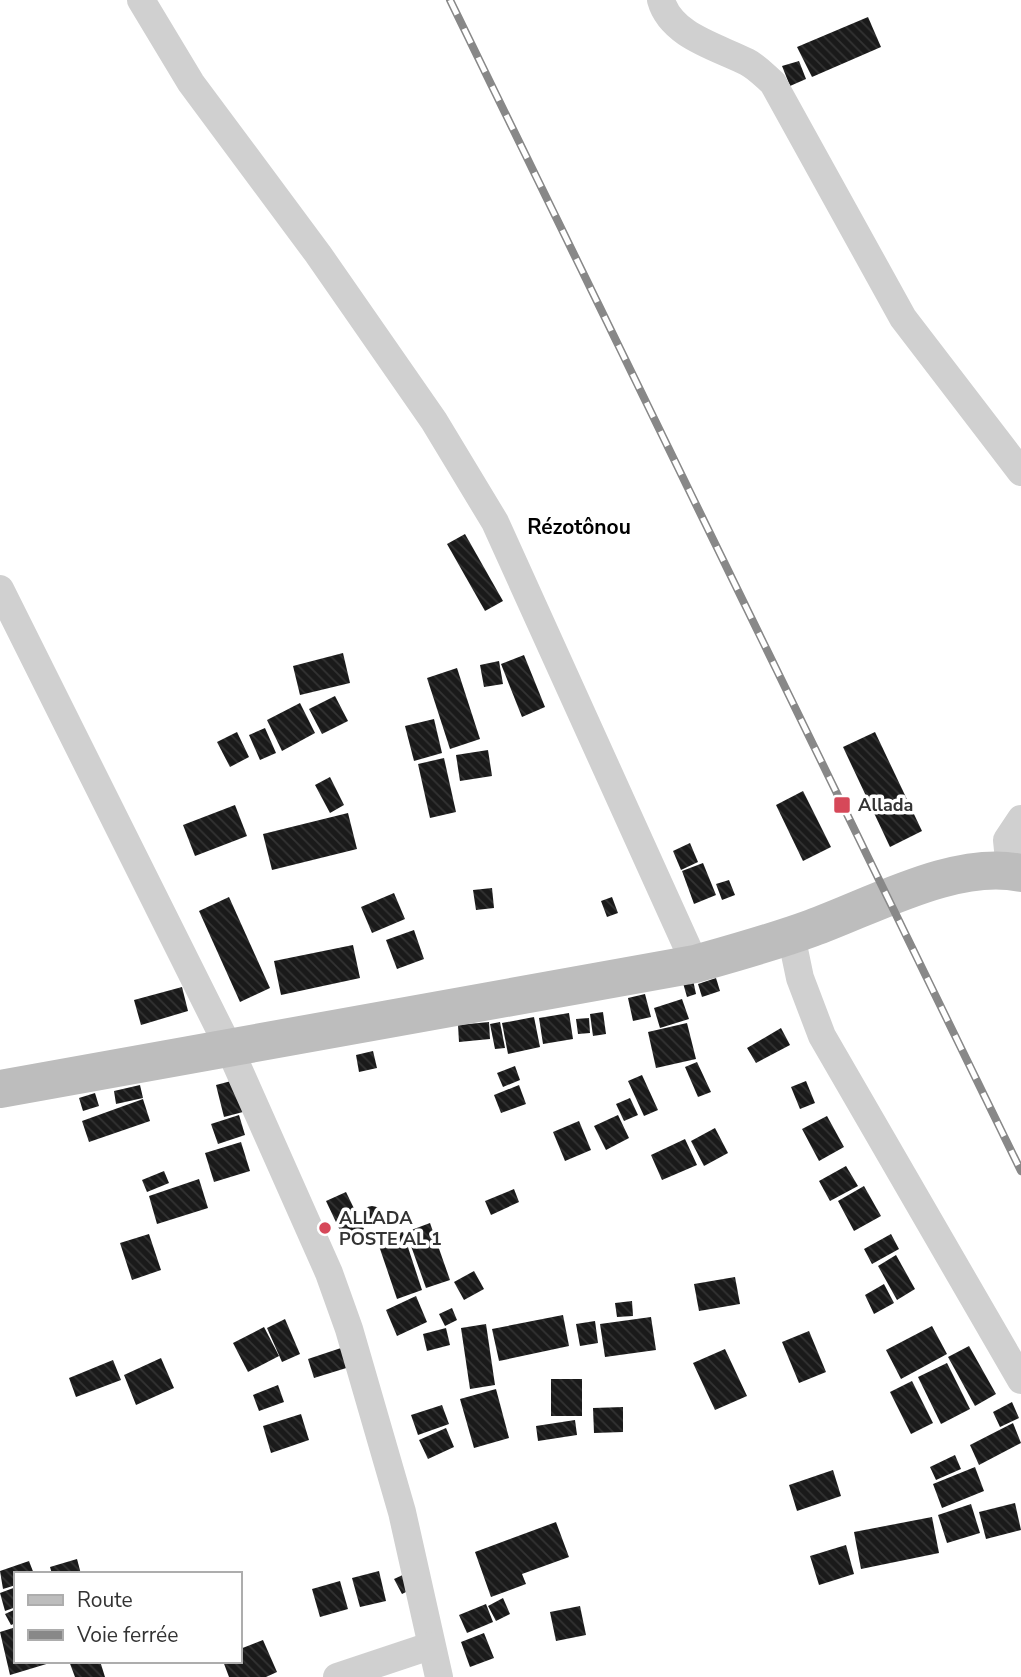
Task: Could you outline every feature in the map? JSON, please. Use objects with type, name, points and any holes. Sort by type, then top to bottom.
[{"type":"main road","points":[[0,1089],[230,1050],[695,964],[790,935],[943,878],[978,870],[1015,872]]},
{"type":"street","points":[[141,0],[191,83],[318,254],[434,421],[495,522],[695,964]]},
{"type":"street","points":[[661,0],[663,8],[694,39],[751,64],[773,83],[903,318],[1021,472]]},
{"type":"street","points":[[0,589],[230,1050],[329,1273],[349,1329],[402,1512],[439,1677]]},
{"type":"street","points":[[1015,872],[1007,840],[1021,819]]},
{"type":"street","points":[[790,935],[800,978],[822,1036],[1021,1380]]},
{"type":"street","points":[[337,1677],[430,1646]]},
{"type":"building","points":[[868,17],[881,47],[812,77],[797,47]]},
{"type":"building","points":[[799,61],[806,79],[790,86],[782,66]]},
{"type":"building","points":[[465,534],[503,601],[485,611],[447,544]]},
{"type":"building","points":[[343,653],[350,683],[300,695],[293,666]]},
{"type":"building","points":[[524,655],[545,707],[522,717],[501,664]]},
{"type":"building","points":[[499,661],[503,684],[484,687],[480,665]]},
{"type":"building","points":[[457,668],[480,739],[450,749],[427,678]]},
{"type":"building","points":[[335,696],[348,721],[322,734],[309,709]]},
{"type":"building","points":[[300,703],[315,733],[282,751],[267,720]]},
{"type":"building","points":[[434,719],[442,753],[414,761],[405,726]]},
{"type":"building","points":[[265,728],[276,753],[260,760],[249,735]]},
{"type":"building","points":[[237,732],[249,757],[230,767],[217,742]]},
{"type":"building","points":[[875,732],[922,831],[890,847],[843,747]]},
{"type":"building","points":[[488,750],[492,776],[460,781],[456,755]]},
{"type":"building","points":[[444,758],[456,812],[430,818],[418,764]]},
{"type":"building","points":[[330,777],[344,805],[330,813],[315,785]]},
{"type":"building","points":[[803,791],[831,847],[803,861],[776,805]]},
{"type":"building","points":[[235,805],[247,836],[195,856],[183,825]]},
{"type":"building","points":[[348,813],[357,849],[272,870],[263,834]]},
{"type":"building","points":[[690,843],[698,862],[681,870],[673,851]]},
{"type":"building","points":[[703,863],[716,895],[694,904],[682,871]]},
{"type":"building","points":[[729,880],[735,895],[722,900],[716,884]]},
{"type":"building","points":[[492,888],[494,908],[476,910],[473,890]]},
{"type":"building","points":[[394,893],[405,919],[372,933],[361,907]]},
{"type":"building","points":[[229,897],[270,988],[240,1002],[199,911]]},
{"type":"building","points":[[612,897],[618,913],[607,917],[601,901]]},
{"type":"building","points":[[414,930],[424,959],[397,969],[386,940]]},
{"type":"building","points":[[353,945],[360,978],[281,995],[274,961]]},
{"type":"building","points":[[716,978],[720,991],[702,997],[698,984]]},
{"type":"building","points":[[693,980],[696,994],[687,997],[683,983]]},
{"type":"building","points":[[182,987],[188,1011],[141,1025],[134,1000]]},
{"type":"building","points":[[645,994],[651,1017],[633,1021],[628,998]]},
{"type":"building","points":[[682,999],[689,1019],[660,1028],[654,1008]]},
{"type":"building","points":[[603,1012],[606,1034],[593,1036],[590,1014]]},
{"type":"building","points":[[569,1013],[573,1039],[543,1044],[539,1018]]},
{"type":"building","points":[[534,1017],[540,1047],[508,1054],[502,1023]]},
{"type":"building","points":[[589,1018],[590,1033],[578,1034],[576,1019]]},
{"type":"building","points":[[489,1022],[490,1039],[459,1042],[458,1025]]},
{"type":"building","points":[[500,1022],[505,1048],[495,1049],[490,1024]]},
{"type":"building","points":[[687,1023],[696,1059],[656,1068],[648,1032]]},
{"type":"building","points":[[781,1028],[790,1045],[756,1063],[747,1048]]},
{"type":"building","points":[[373,1051],[377,1068],[359,1072],[356,1055]]},
{"type":"building","points":[[697,1062],[711,1092],[698,1097],[685,1067]]},
{"type":"building","points":[[515,1066],[520,1080],[503,1087],[497,1073]]},
{"type":"building","points":[[642,1075],[658,1110],[644,1116],[628,1081]]},
{"type":"building","points":[[235,1080],[243,1112],[224,1117],[216,1085]]},
{"type":"building","points":[[806,1081],[815,1103],[800,1109],[791,1087]]},
{"type":"building","points":[[140,1085],[143,1098],[116,1104],[114,1091]]},
{"type":"building","points":[[519,1085],[526,1104],[501,1113],[494,1095]]},
{"type":"building","points":[[95,1093],[99,1106],[83,1111],[79,1098]]},
{"type":"building","points":[[630,1098],[638,1115],[624,1121],[616,1104]]},
{"type":"building","points":[[143,1099],[150,1121],[89,1142],[82,1121]]},
{"type":"building","points":[[239,1115],[245,1135],[218,1144],[211,1124]]},
{"type":"building","points":[[618,1115],[629,1138],[606,1150],[594,1126]]},
{"type":"building","points":[[827,1116],[844,1147],[819,1161],[802,1129]]},
{"type":"building","points":[[579,1121],[591,1150],[565,1161],[553,1132]]},
{"type":"building","points":[[715,1128],[728,1153],[704,1166],[691,1141]]},
{"type":"building","points":[[685,1139],[697,1165],[662,1180],[651,1155]]},
{"type":"building","points":[[241,1142],[250,1171],[214,1182],[205,1153]]},
{"type":"building","points":[[846,1166],[858,1186],[830,1201],[819,1181]]},
{"type":"building","points":[[164,1171],[169,1183],[147,1192],[142,1180]]},
{"type":"building","points":[[199,1179],[208,1208],[157,1224],[149,1196]]},
{"type":"building","points":[[864,1186],[881,1216],[854,1231],[838,1201]]},
{"type":"building","points":[[514,1189],[519,1202],[491,1215],[485,1201]]},
{"type":"building","points":[[346,1192],[364,1229],[344,1239],[326,1201]]},
{"type":"building","points":[[372,1206],[379,1209],[382,1216],[379,1223],[372,1226],[365,1223],[362,1216],[365,1209]]},
{"type":"building","points":[[430,1223],[450,1280],[426,1288],[406,1232]]},
{"type":"building","points":[[403,1232],[422,1290],[397,1299],[377,1240]]},
{"type":"building","points":[[149,1234],[161,1270],[132,1280],[120,1243]]},
{"type":"building","points":[[891,1234],[899,1249],[872,1264],[864,1249]]},
{"type":"building","points":[[896,1255],[915,1289],[897,1300],[878,1266]]},
{"type":"building","points":[[474,1271],[484,1289],[464,1300],[454,1282]]},
{"type":"building","points":[[735,1277],[740,1304],[699,1311],[694,1284]]},
{"type":"building","points":[[884,1284],[894,1303],[874,1314],[865,1295]]},
{"type":"building","points":[[416,1296],[427,1322],[397,1336],[386,1310]]},
{"type":"building","points":[[632,1301],[633,1316],[617,1317],[615,1303]]},
{"type":"building","points":[[452,1308],[457,1320],[445,1326],[439,1314]]},
{"type":"building","points":[[563,1315],[569,1346],[499,1361],[492,1329]]},
{"type":"building","points":[[651,1317],[656,1350],[605,1357],[600,1324]]},
{"type":"building","points":[[285,1319],[300,1354],[282,1362],[267,1328]]},
{"type":"building","points":[[595,1321],[598,1343],[580,1346],[576,1324]]},
{"type":"building","points":[[486,1324],[495,1385],[470,1389],[461,1328]]},
{"type":"building","points":[[932,1326],[947,1354],[901,1379],[886,1350]]},
{"type":"building","points":[[264,1327],[279,1356],[248,1372],[233,1343]]},
{"type":"building","points":[[446,1328],[450,1345],[427,1351],[423,1334]]},
{"type":"building","points":[[809,1331],[826,1372],[799,1383],[782,1342]]},
{"type":"building","points":[[350,1345],[356,1365],[314,1378],[308,1359]]},
{"type":"building","points":[[969,1346],[996,1394],[975,1406],[948,1357]]},
{"type":"building","points":[[725,1349],[747,1396],[715,1410],[693,1363]]},
{"type":"building","points":[[161,1358],[174,1388],[136,1405],[124,1375]]},
{"type":"building","points":[[113,1360],[121,1380],[76,1397],[69,1378]]},
{"type":"building","points":[[947,1363],[970,1409],[941,1424],[918,1377]]},
{"type":"building","points":[[551,1379],[582,1379],[582,1416],[551,1416]]},
{"type":"building","points":[[912,1381],[933,1423],[911,1434],[890,1392]]},
{"type":"building","points":[[278,1385],[284,1402],[259,1411],[253,1395]]},
{"type":"building","points":[[496,1389],[509,1438],[474,1448],[460,1399]]},
{"type":"building","points":[[1012,1402],[1019,1418],[1000,1427],[993,1412]]},
{"type":"building","points":[[442,1405],[449,1424],[418,1435],[411,1415]]},
{"type":"building","points":[[623,1407],[623,1432],[594,1433],[593,1408]]},
{"type":"building","points":[[301,1414],[309,1440],[271,1453],[263,1426]]},
{"type":"building","points":[[575,1420],[577,1435],[538,1441],[536,1426]]},
{"type":"building","points":[[1013,1423],[1021,1443],[979,1465],[970,1445]]},
{"type":"building","points":[[446,1428],[454,1447],[428,1459],[419,1440]]},
{"type":"building","points":[[955,1455],[961,1469],[936,1480],[930,1467]]},
{"type":"building","points":[[975,1467],[984,1491],[942,1508],[933,1484]]},
{"type":"building","points":[[833,1470],[841,1496],[797,1511],[789,1485]]},
{"type":"building","points":[[1015,1503],[1021,1530],[986,1539],[979,1512]]},
{"type":"building","points":[[971,1504],[980,1533],[947,1543],[938,1515]]},
{"type":"building","points":[[932,1517],[939,1553],[861,1569],[854,1532]]},
{"type":"building","points":[[556,1522],[569,1557],[522,1574],[526,1584],[491,1597],[475,1552]]},
{"type":"building","points":[[846,1545],[854,1574],[819,1585],[810,1556]]},
{"type":"building","points":[[77,1559],[80,1572],[51,1572],[50,1567]]},
{"type":"building","points":[[29,1561],[33,1572],[14,1572],[14,1586],[3,1589],[0,1571]]},
{"type":"building","points":[[379,1571],[386,1601],[360,1607],[352,1578]]},
{"type":"building","points":[[407,1573],[414,1588],[402,1594],[394,1579]]},
{"type":"building","points":[[340,1581],[348,1609],[320,1617],[312,1589]]},
{"type":"building","points":[[14,1588],[14,1608],[5,1611],[0,1593]]},
{"type":"building","points":[[503,1598],[510,1614],[496,1621],[488,1606]]},
{"type":"building","points":[[486,1604],[493,1622],[467,1633],[459,1615]]},
{"type":"building","points":[[580,1606],[586,1635],[556,1641],[550,1612]]},
{"type":"building","points":[[14,1610],[14,1624],[11,1625],[5,1614]]},
{"type":"building","points":[[14,1628],[14,1663],[50,1663],[10,1675],[0,1632]]},
{"type":"building","points":[[484,1633],[494,1658],[470,1667],[461,1642]]},
{"type":"building","points":[[263,1640],[277,1672],[266,1677],[229,1677],[224,1663],[242,1663],[242,1648]]},
{"type":"building","points":[[70,1663],[101,1663],[105,1677],[75,1677]]},
{"type":"railway","points":[[450,0],[1021,1171]]},
{"type":"place","name":"Allada","points":[[842,805]]},
{"type":"place","name":"ALLADA POSTE AL 1","points":[[325,1228]]},
{"type":"district","name":"Rézotônou","points":[[579,527]]}]
